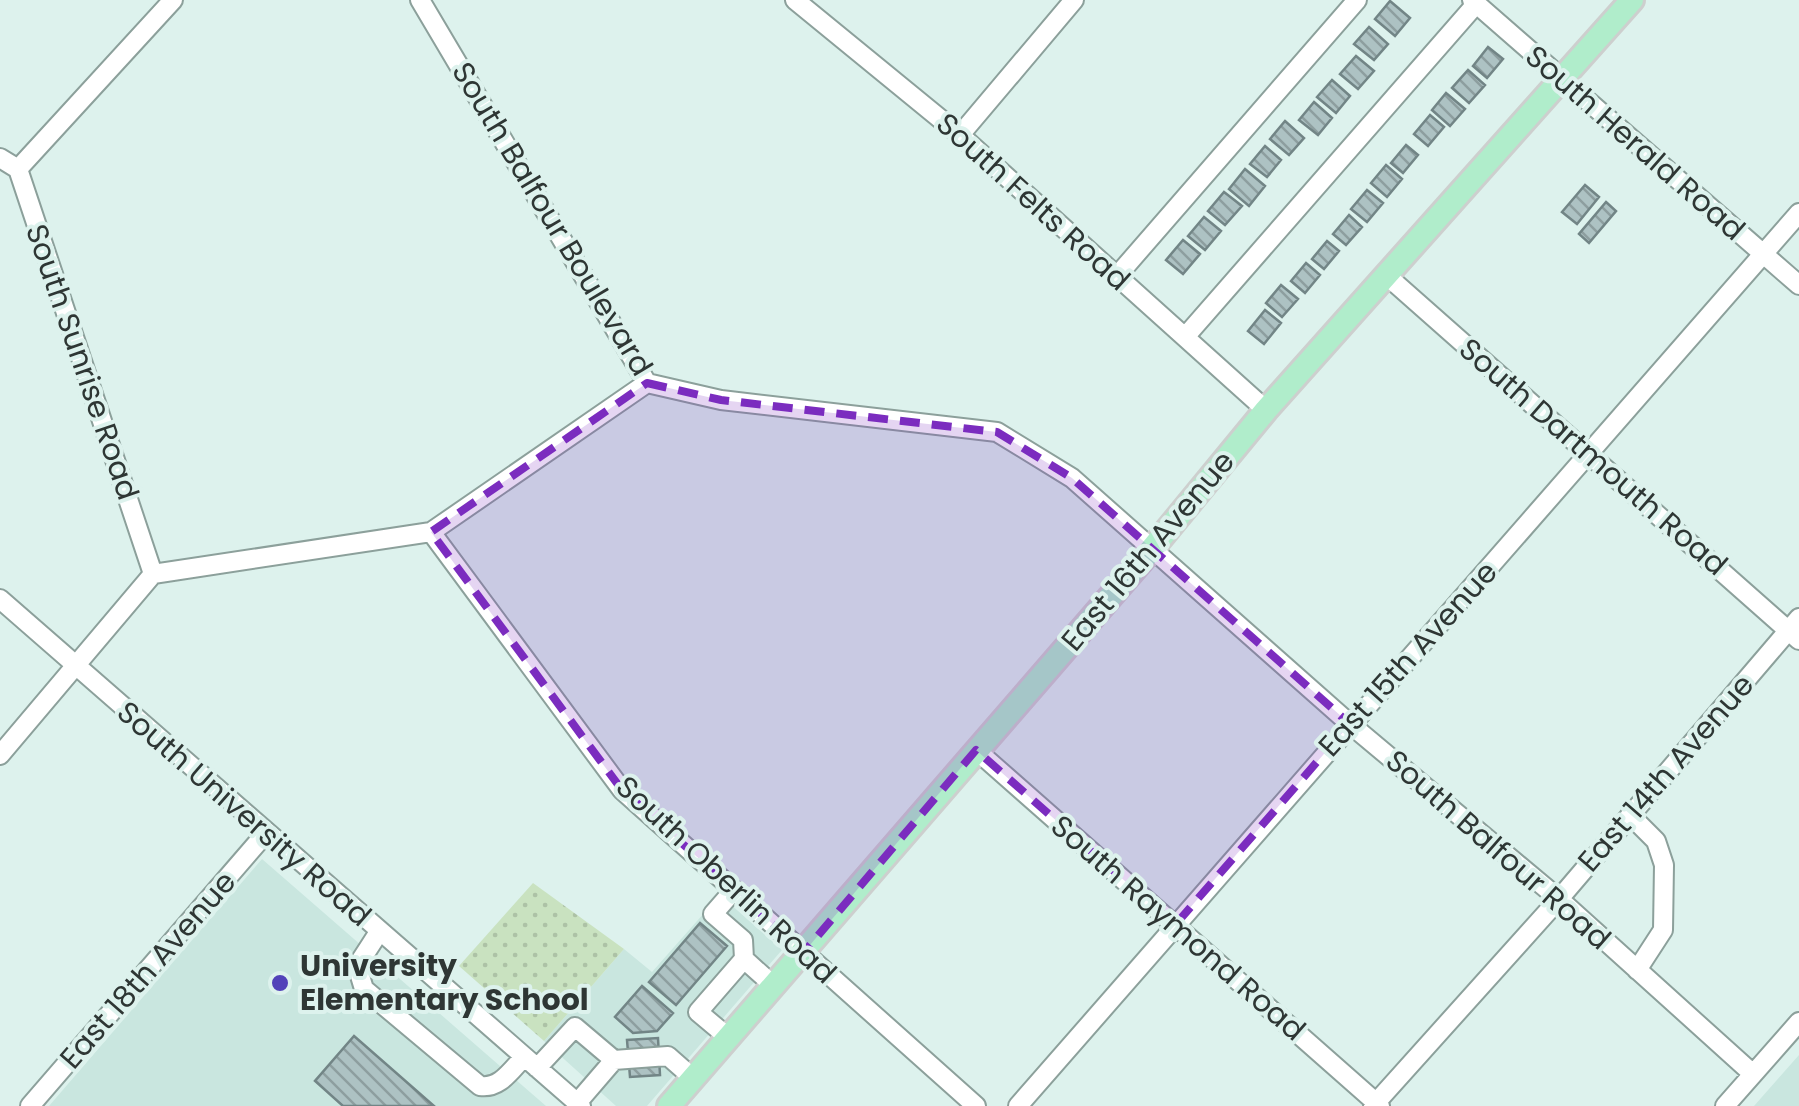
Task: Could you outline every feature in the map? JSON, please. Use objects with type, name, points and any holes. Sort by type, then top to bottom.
[{"type":"main road","name":"East 16th Avenue","points":[[669,1106],[1150,550],[1266,410],[1632,0]]},
{"type":"street","points":[[0,158],[18,169],[173,0]]},
{"type":"street","name":"South Balfour Boulevard","points":[[420,0],[646,383],[721,400],[996,432],[1072,478],[1150,550]]},
{"type":"street","name":"South Felts Road","points":[[795,0],[960,135],[1266,410]]},
{"type":"street","points":[[960,135],[1074,0]]},
{"type":"street","points":[[1117,276],[1357,0]]},
{"type":"street","points":[[1184,337],[1474,2]]},
{"type":"street","name":"South Herald Road","points":[[1474,2],[1799,285]]},
{"type":"street","name":"South Sunrise Road","points":[[18,169],[154,574]]},
{"type":"street","name":"East 15th Avenue","points":[[1018,1106],[1799,213]]},
{"type":"street","name":"South Dartmouth Road","points":[[1386,275],[1795,630]]},
{"type":"street","points":[[0,754],[154,574],[431,532],[646,383]]},
{"type":"street","name":"South Oberlin Road","points":[[431,532],[622,790],[976,1106]]},
{"type":"street","name":"South Balfour Road","points":[[1150,550],[1558,899],[1753,1074]]},
{"type":"street","name":"South University Road","points":[[0,599],[578,1104]]},
{"type":"street","name":"East 14th Avenue","points":[[1376,1105],[1795,630]]},
{"type":"street","name":"South Raymond Road","points":[[976,750],[1376,1105]]},
{"type":"street","points":[[1630,815],[1656,841],[1664,865],[1663,930],[1638,970]]},
{"type":"street","name":"East 18th Avenue","points":[[30,1106],[265,834]]},
{"type":"street","points":[[734,890],[714,914],[774,986]]},
{"type":"street","points":[[728,1038],[698,1012],[763,916]]},
{"type":"street","points":[[379,932],[356,966],[364,988],[480,1086],[490,1088],[500,1082],[575,1027],[614,1060],[668,1056],[693,1078]]},
{"type":"street","points":[[1725,1106],[1799,1022]]},
{"type":"street","points":[[578,1104],[614,1060]]},
{"type":"highlighted area","points":[[647,383],[721,400],[997,432],[1072,478],[1350,724],[1175,925],[976,750],[804,952],[622,790],[431,532]]},
{"type":"shaded area","name":"University Elementary School","points":[[262,859],[546,1106],[49,1106]]},
{"type":"shaded area","points":[[720,895],[782,950],[647,1106],[616,1106],[544,1041],[624,949],[652,972]]},
{"type":"shaded area","points":[[1799,1055],[1799,1106],[1754,1106]]},
{"type":"green space","points":[[533,883],[624,949],[544,1041],[459,966]]},
{"type":"building","points":[[1390,1],[1410,18],[1395,36],[1375,19]]},
{"type":"building","points":[[1369,27],[1388,44],[1374,60],[1354,44]]},
{"type":"building","points":[[1488,47],[1503,59],[1487,78],[1473,66]]},
{"type":"building","points":[[1356,56],[1374,71],[1358,89],[1340,74]]},
{"type":"building","points":[[1468,70],[1485,85],[1469,103],[1452,88]]},
{"type":"building","points":[[1332,80],[1350,96],[1336,113],[1317,97]]},
{"type":"building","points":[[1446,93],[1465,109],[1450,126],[1432,110]]},
{"type":"building","points":[[1314,102],[1332,118],[1318,135],[1299,120]]},
{"type":"building","points":[[1430,115],[1444,127],[1428,146],[1414,134]]},
{"type":"building","points":[[1285,121],[1304,138],[1289,155],[1270,139]]},
{"type":"building","points":[[1406,145],[1418,155],[1403,173],[1391,163]]},
{"type":"building","points":[[1265,146],[1281,160],[1267,177],[1250,164]]},
{"type":"building","points":[[1386,165],[1402,179],[1387,197],[1371,183]]},
{"type":"building","points":[[1245,169],[1265,186],[1249,206],[1229,189]]},
{"type":"building","points":[[1585,185],[1599,197],[1577,224],[1562,212]]},
{"type":"building","points":[[1367,190],[1383,203],[1367,222],[1351,209]]},
{"type":"building","points":[[1224,192],[1242,206],[1225,225],[1208,211]]},
{"type":"building","points":[[1606,202],[1616,211],[1589,243],[1579,234]]},
{"type":"building","points":[[1349,215],[1362,227],[1346,245],[1333,234]]},
{"type":"building","points":[[1204,217],[1221,231],[1205,250],[1188,236]]},
{"type":"building","points":[[1183,240],[1200,254],[1183,274],[1166,260]]},
{"type":"building","points":[[1327,241],[1339,251],[1324,269],[1312,259]]},
{"type":"building","points":[[1306,263],[1320,275],[1305,293],[1291,281]]},
{"type":"building","points":[[1281,285],[1298,299],[1282,317],[1266,303]]},
{"type":"building","points":[[1265,310],[1281,323],[1264,344],[1248,331]]},
{"type":"building","points":[[700,923],[727,946],[676,1005],[649,982]]},
{"type":"building","points":[[642,986],[673,1013],[657,1031],[633,1033],[615,1017]]},
{"type":"building","name":"University Elementary School","points":[[354,1036],[434,1106],[343,1106],[315,1081]]},
{"type":"building","points":[[658,1038],[660,1075],[630,1077],[627,1040]]},
{"type":"place","name":"University Elementary School","points":[[280,983]]}]
